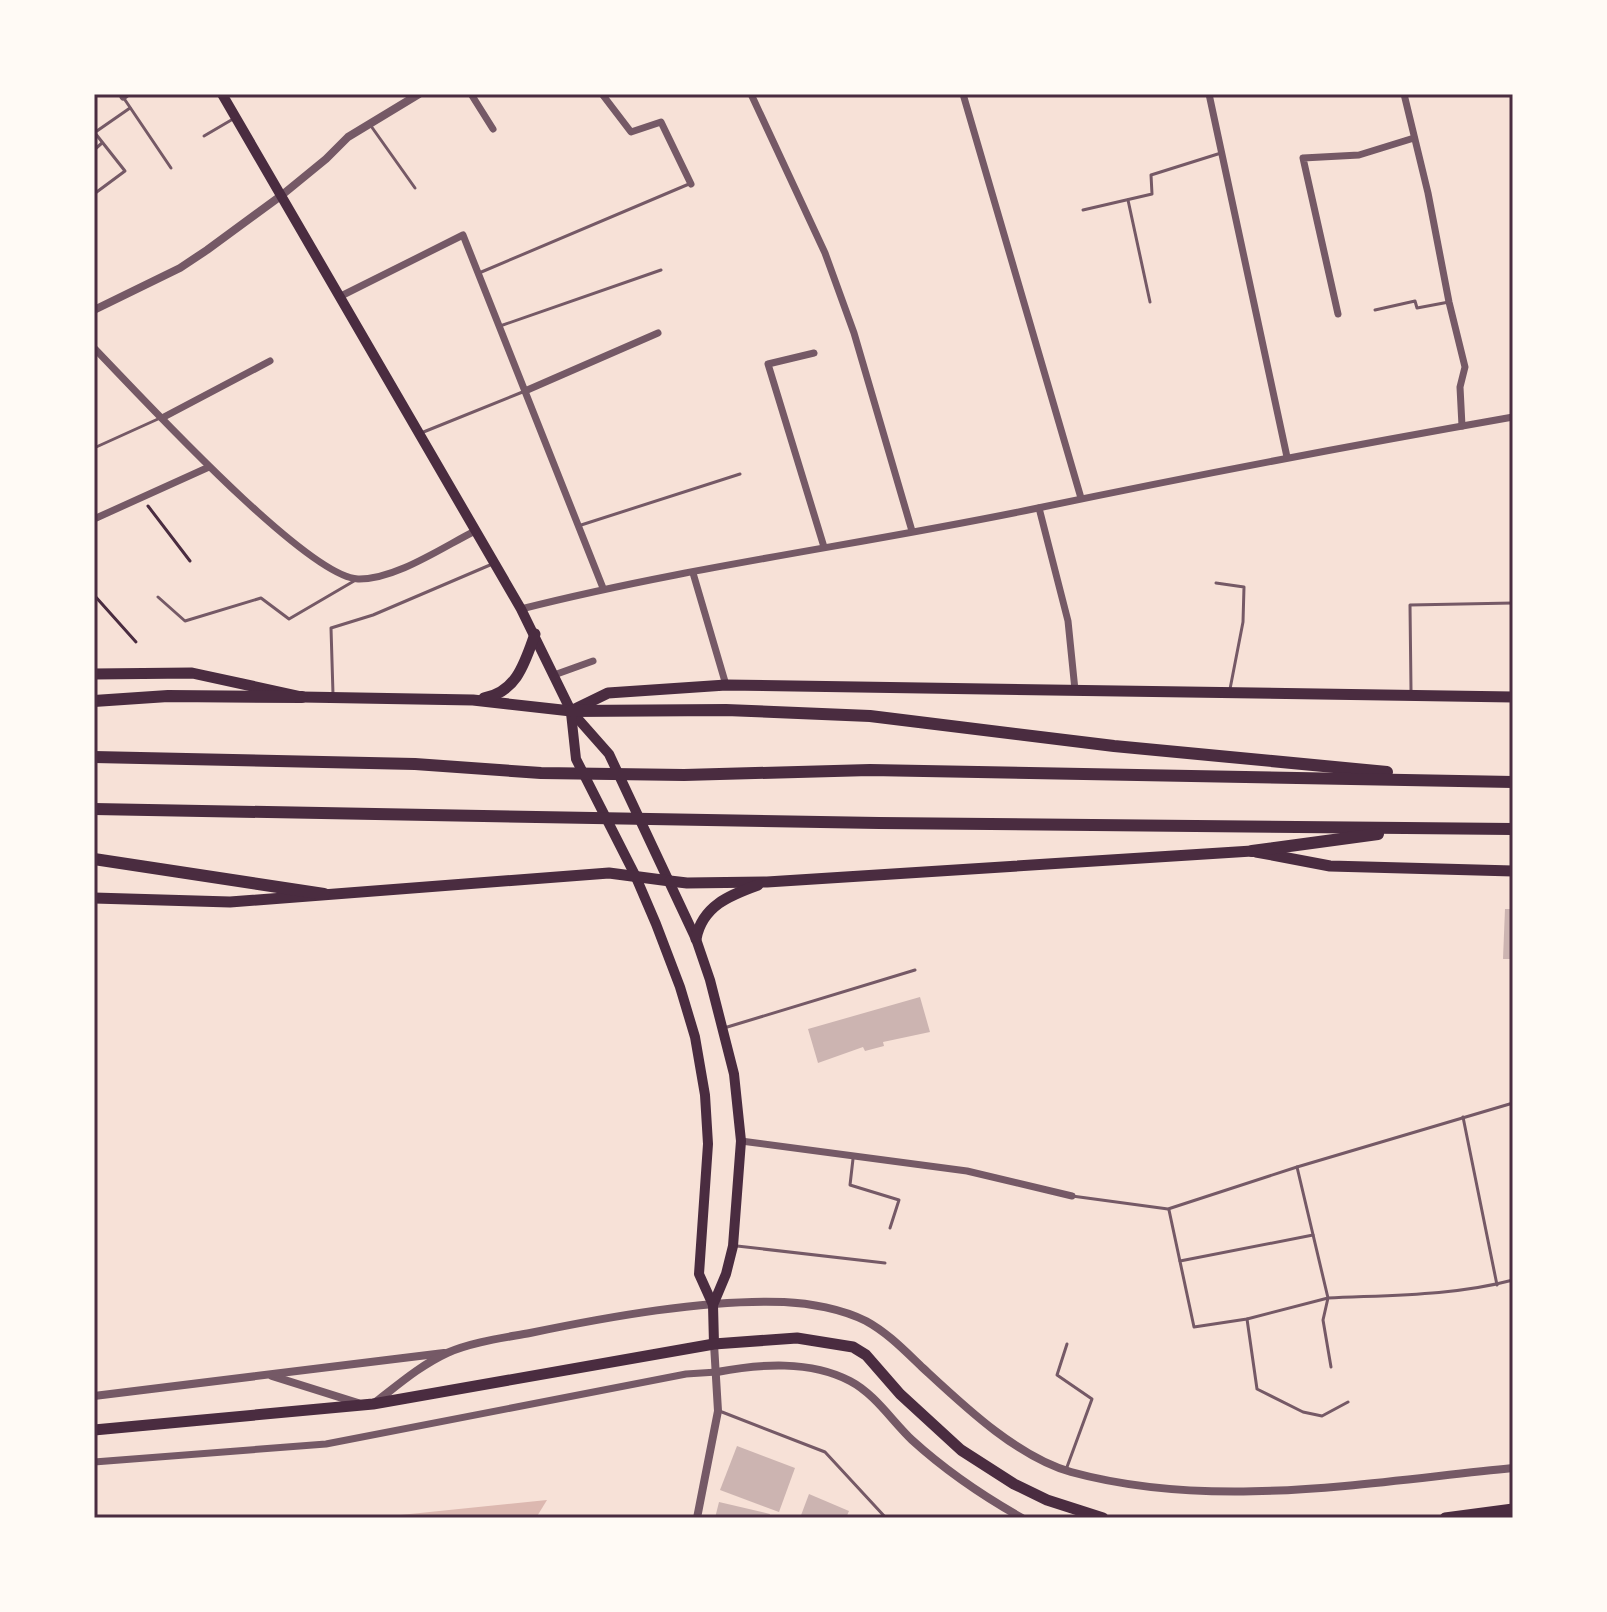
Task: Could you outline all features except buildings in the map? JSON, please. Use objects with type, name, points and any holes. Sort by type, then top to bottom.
[{"type":"highway","points":[[94,701],[168,696],[302,697]]},
{"type":"highway","points":[[571,711],[726,710],[870,716],[1114,746],[1498,782]]},
{"type":"highway","points":[[94,757],[415,764],[541,773],[684,775],[870,770],[1513,782]]},
{"type":"highway","points":[[94,809],[926,824],[1513,829]]},
{"type":"highway","points":[[1252,851],[1425,828]]},
{"type":"highway","points":[[94,859],[324,894]]},
{"type":"main road","points":[[222,94],[521,609],[571,711],[609,754],[696,939],[724,1028],[734,1074],[741,1141],[733,1246],[713,1305]]},
{"type":"main road","points":[[473,700],[492,697],[517,678],[527,660],[535,634]]},
{"type":"main road","points":[[94,674],[192,673],[302,697],[473,700],[571,711],[608,693],[726,685],[1513,697]]},
{"type":"main road","points":[[571,711],[576,759],[635,875],[680,987],[695,1037],[708,1144],[699,1274],[713,1305],[714,1344]]},
{"type":"main road","points":[[94,898],[230,902],[609,873],[687,883],[767,882],[1252,851],[1330,866],[1513,871]]},
{"type":"main road","points":[[696,939],[702,921],[715,905],[767,882]]},
{"type":"main road","points":[[94,1430],[369,1405],[714,1344],[797,1338],[853,1347],[866,1355],[900,1394],[961,1450],[1014,1484],[1047,1500],[1103,1518]]},
{"type":"main road","points":[[1445,1518],[1513,1509]]},
{"type":"street","points":[[94,310],[180,268],[282,195],[348,137],[419,94]]},
{"type":"street","points":[[471,94],[493,129]]},
{"type":"street","points":[[602,94],[631,132],[661,122],[691,184]]},
{"type":"street","points":[[751,94],[825,253],[854,333],[912,531]]},
{"type":"street","points":[[963,94],[1081,498]]},
{"type":"street","points":[[1209,94],[1287,457]]},
{"type":"street","points":[[1404,94],[1465,367],[1460,387],[1462,426]]},
{"type":"street","points":[[1338,314],[1303,158],[1359,155],[1414,138]]},
{"type":"street","points":[[341,296],[463,235],[603,588]]},
{"type":"street","points":[[525,391],[658,333]]},
{"type":"street","points":[[94,348],[209,467],[319,563],[343,577],[382,578],[475,531]]},
{"type":"street","points":[[814,353],[768,364],[824,547]]},
{"type":"street","points":[[162,418],[270,361]]},
{"type":"street","points":[[521,609],[603,588],[1039,508],[1287,457],[1513,417]]},
{"type":"street","points":[[94,519],[209,467]]},
{"type":"street","points":[[1039,508],[1068,621],[1075,690]]},
{"type":"street","points":[[693,573],[726,685]]},
{"type":"street","points":[[554,675],[593,661]]},
{"type":"street","points":[[741,1141],[967,1171],[1072,1196]]},
{"type":"street","points":[[94,1396],[449,1352],[570,1324],[713,1305],[797,1303],[838,1311],[866,1321],[890,1337],[975,1414],[1016,1445],[1066,1471],[1117,1484],[1174,1491],[1230,1492],[1513,1468]]},
{"type":"street","points":[[697,1518],[718,1411],[714,1344]]},
{"type":"street","points":[[268,1374],[369,1405],[449,1352]]},
{"type":"street","points":[[94,1462],[326,1444],[686,1374],[754,1365],[780,1366],[835,1374],[852,1382],[939,1463],[1022,1518]]},
{"type":"lane","points":[[124,95],[171,168]]},
{"type":"lane","points":[[94,194],[125,171],[94,133],[130,108]]},
{"type":"lane","points":[[204,136],[236,117]]},
{"type":"lane","points":[[369,123],[415,188]]},
{"type":"lane","points":[[94,150],[102,143]]},
{"type":"lane","points":[[1083,210],[1152,194],[1151,175],[1221,153]]},
{"type":"lane","points":[[479,273],[691,184]]},
{"type":"lane","points":[[1128,200],[1150,302]]},
{"type":"lane","points":[[500,326],[661,270]]},
{"type":"lane","points":[[1375,310],[1415,301],[1417,308],[1449,302]]},
{"type":"lane","points":[[418,434],[525,391]]},
{"type":"lane","points":[[94,448],[162,418]]},
{"type":"lane","points":[[578,526],[740,474]]},
{"type":"lane","points":[[333,697],[331,628],[373,615],[494,564]]},
{"type":"lane","points":[[158,597],[185,621],[261,598],[289,619],[358,579]]},
{"type":"lane","points":[[1216,583],[1244,587],[1243,622],[1230,693]]},
{"type":"lane","points":[[1411,696],[1410,605],[1513,603]]},
{"type":"lane","points":[[724,1028],[915,970]]},
{"type":"lane","points":[[1072,1196],[1168,1209],[1513,1103]]},
{"type":"lane","points":[[1463,1117],[1497,1285]]},
{"type":"lane","points":[[853,1155],[850,1185],[899,1200],[890,1228]]},
{"type":"lane","points":[[1297,1167],[1328,1298],[1323,1320],[1331,1367]]},
{"type":"lane","points":[[1168,1209],[1194,1327],[1247,1319],[1328,1298],[1409,1295],[1497,1285],[1513,1280]]},
{"type":"lane","points":[[1180,1261],[1313,1235]]},
{"type":"lane","points":[[733,1246],[885,1263]]},
{"type":"lane","points":[[1247,1319],[1257,1389],[1303,1412],[1322,1416],[1348,1402]]},
{"type":"lane","points":[[1066,1471],[1092,1399],[1057,1375],[1067,1344]]},
{"type":"lane","points":[[718,1411],[825,1452],[886,1518]]},
{"type":"path","points":[[139,498],[156,513],[190,561]]},
{"type":"path","points":[[94,595],[136,642]]},
{"type":"shaded area","points":[[547,1500],[536,1518],[371,1518]]}]
